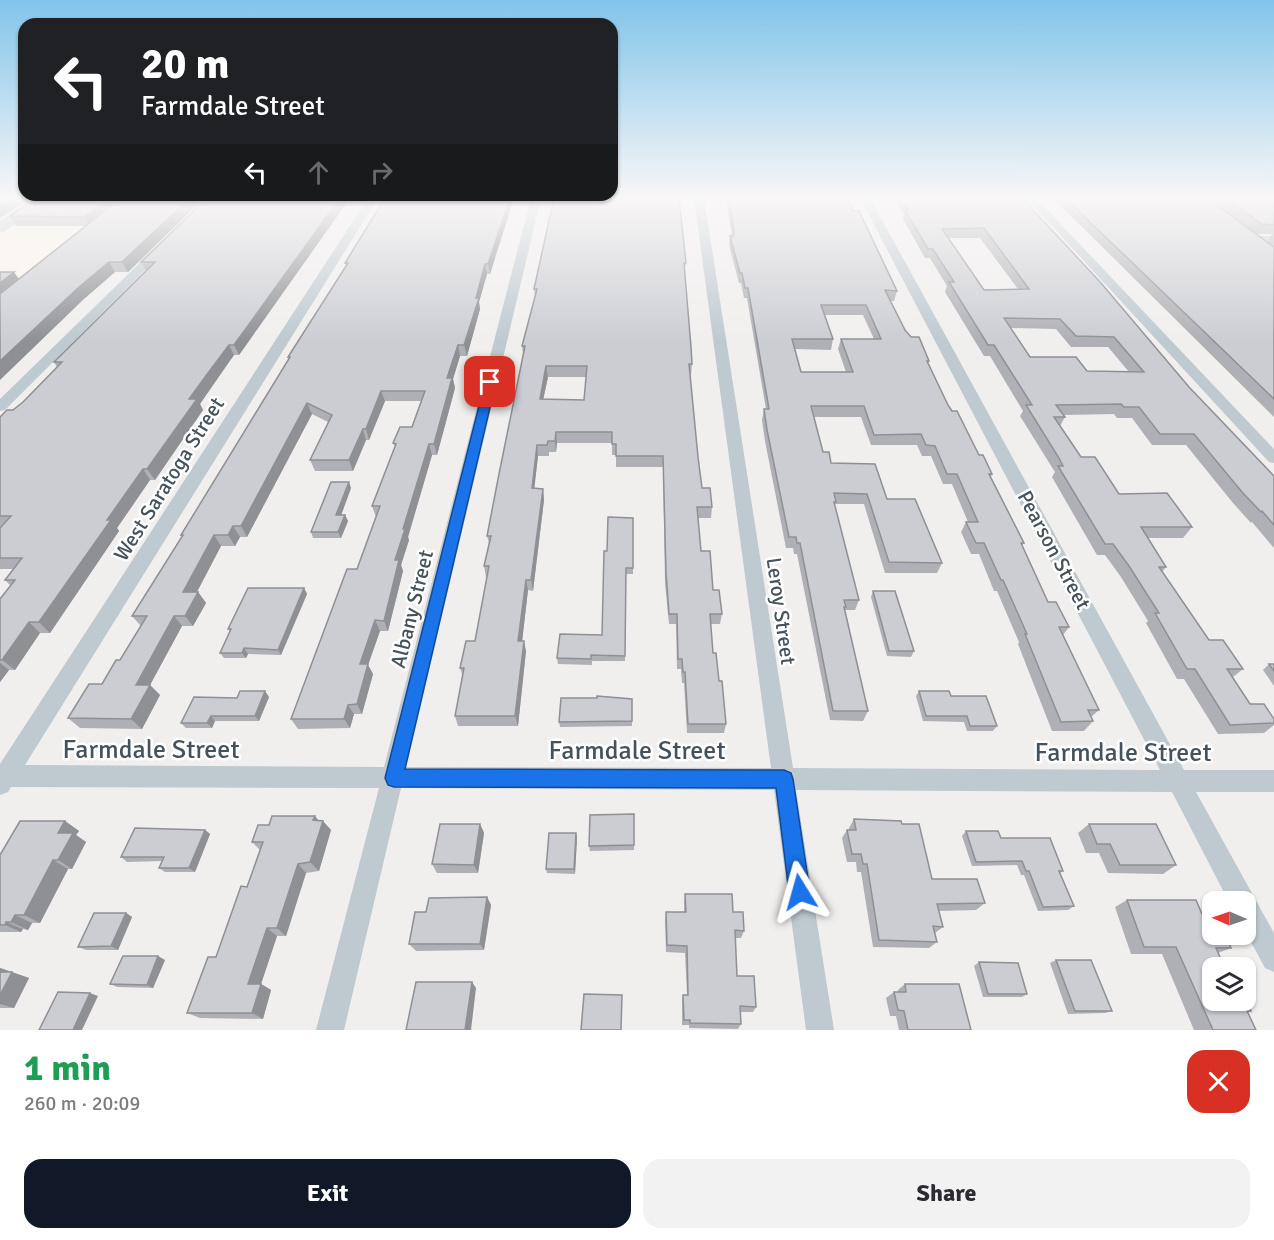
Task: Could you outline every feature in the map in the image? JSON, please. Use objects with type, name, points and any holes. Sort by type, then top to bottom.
[{"type":"street","points":[[0,407],[164,246]]},
{"type":"street","name":"West Saratoga Street","points":[[2,779],[342,246]]},
{"type":"street","name":"Albany Street","points":[[330,1030],[524,246]]},
{"type":"street","name":"Leroy Street","points":[[706,246],[819,1030]]},
{"type":"street","name":"Pearson Street","points":[[891,246],[1238,891]]},
{"type":"street","points":[[1076,246],[1274,458]]},
{"type":"street","points":[[1263,246],[1267,249]]},
{"type":"street","name":"Farmdale Street","points":[[2,779],[394,778],[1274,782]]},
{"type":"street","name":"Pearson Street","points":[[1256,925],[1274,959]]},
{"type":"shaded area","points":[[0,246],[66,246],[0,299]]},
{"type":"building","points":[[60,246],[139,246],[122,262],[109,262],[0,361],[0,294]]},
{"type":"building","points":[[157,246],[305,246],[234,345],[229,345],[189,399],[197,399],[147,469],[143,469],[107,520],[111,520],[39,622],[29,622],[0,660],[0,599],[15,580],[5,580],[22,558],[0,558],[0,528],[11,516],[0,516],[0,417],[7,410],[13,410],[23,402],[62,362],[54,362],[155,262],[141,262]]},
{"type":"building","points":[[355,246],[494,246],[488,264],[485,264],[476,298],[479,298],[464,345],[458,345],[447,378],[452,378],[434,444],[429,444],[403,529],[405,529],[395,560],[399,560],[384,621],[375,620],[360,664],[368,664],[357,704],[348,705],[344,719],[291,719],[347,569],[357,569],[380,506],[372,506],[396,444],[393,443],[400,427],[412,427],[425,391],[381,391],[366,429],[363,429],[349,460],[310,460],[332,415],[307,403],[241,526],[233,526],[228,535],[214,535],[183,592],[198,592],[185,616],[174,616],[136,685],[150,685],[131,719],[68,718],[89,684],[102,684],[147,616],[132,616],[290,357],[288,357],[348,263],[345,263]]},
{"type":"building","points":[[543,246],[684,246],[692,364],[689,364],[698,457],[702,488],[710,488],[712,507],[697,507],[701,551],[710,551],[713,590],[719,590],[722,614],[710,614],[713,653],[716,653],[719,681],[722,681],[726,724],[688,724],[685,672],[683,672],[682,659],[678,659],[677,614],[669,614],[663,456],[616,456],[616,444],[612,444],[612,432],[556,432],[555,441],[548,441],[547,445],[537,445],[532,488],[543,489],[531,580],[526,580],[518,641],[524,641],[515,716],[455,716],[464,668],[460,668],[466,641],[475,641],[489,566],[484,566],[491,536],[487,536],[525,346],[522,346],[537,289],[534,289]],"holes":[[[546,366],[587,366],[584,400],[540,399]]]},
{"type":"building","points":[[733,246],[876,246],[897,291],[885,290],[905,330],[911,337],[919,337],[929,361],[927,361],[948,405],[952,411],[957,411],[979,455],[983,455],[992,474],[989,474],[1024,543],[1021,543],[1048,602],[1056,602],[1069,627],[1059,627],[1099,710],[1088,710],[1093,721],[1061,722],[1003,580],[984,543],[976,543],[966,522],[978,522],[957,474],[947,474],[935,446],[926,445],[921,434],[874,435],[864,406],[811,406],[823,452],[829,452],[831,463],[875,464],[887,499],[915,499],[942,563],[889,562],[867,494],[834,493],[836,502],[834,502],[859,600],[844,600],[846,607],[844,607],[868,711],[833,711],[800,543],[797,543],[796,537],[789,537],[767,430],[764,409],[769,409],[748,288],[745,288],[742,273],[740,273]],"holes":[[[821,305],[866,305],[881,339],[841,339],[853,372],[801,372],[792,339],[833,339]]]},
{"type":"building","points":[[926,246],[954,246],[984,290],[1029,289],[997,246],[1067,246],[1189,387],[1274,476],[1274,525],[1242,492],[1194,434],[1160,434],[1139,407],[1124,407],[1121,404],[1056,405],[1065,417],[1054,417],[1081,457],[1095,457],[1119,494],[1167,493],[1192,527],[1141,527],[1166,567],[1159,567],[1209,640],[1223,640],[1243,669],[1227,669],[1250,704],[1264,704],[1274,719],[1274,723],[1230,725],[1195,669],[1187,669],[1155,613],[1159,613],[1113,544],[1105,544],[1058,466],[1063,466],[1026,405],[1032,405],[994,345],[988,345],[949,282],[954,282],[933,249],[928,249]],"holes":[[[1004,318],[1060,319],[1076,336],[1114,337],[1144,372],[1087,371],[1076,357],[1030,357]]]},
{"type":"building","points":[[1115,246],[1274,247],[1274,399]]},
{"type":"building","points":[[0,272],[14,272],[0,283]]},
{"type":"building","points":[[331,482],[349,482],[336,515],[345,515],[338,532],[311,532]]},
{"type":"building","points":[[608,517],[633,518],[633,568],[626,568],[625,656],[591,655],[591,659],[557,658],[560,634],[602,635],[604,551],[607,551]]},
{"type":"building","points":[[248,588],[304,588],[278,650],[244,648],[242,653],[220,653],[231,629],[228,629]]},
{"type":"building","points":[[873,591],[895,591],[914,651],[889,651]]},
{"type":"building","points":[[240,691],[265,691],[255,716],[211,716],[207,723],[181,723],[194,697],[237,698]]},
{"type":"building","points":[[919,691],[949,691],[951,696],[986,696],[997,726],[970,726],[967,716],[926,716]]},
{"type":"building","points":[[597,696],[632,699],[632,721],[559,722],[561,698],[597,698]]},
{"type":"building","points":[[634,814],[634,845],[589,846],[590,815]]},
{"type":"building","points":[[272,816],[315,816],[313,820],[323,821],[310,862],[298,864],[277,928],[267,928],[248,984],[261,984],[252,1013],[187,1013],[208,957],[216,957],[241,886],[247,887],[263,842],[252,842],[258,825],[269,825]]},
{"type":"building","points":[[854,819],[919,824],[932,879],[977,879],[985,903],[937,904],[943,927],[933,926],[937,942],[879,940],[867,864],[863,864],[861,854],[852,854],[847,830],[856,830]]},
{"type":"building","points":[[20,821],[65,821],[58,833],[73,833],[58,860],[53,860],[24,915],[15,915],[11,922],[0,925],[0,855]]},
{"type":"building","points":[[440,824],[480,824],[474,865],[432,864]]},
{"type":"building","points":[[1089,824],[1156,824],[1176,865],[1120,865],[1110,844],[1097,844]]},
{"type":"building","points":[[135,828],[205,830],[189,868],[159,868],[164,857],[121,857]]},
{"type":"building","points":[[966,831],[998,831],[1001,838],[1050,838],[1063,871],[1059,871],[1074,906],[1043,907],[1029,871],[1026,871],[1022,861],[976,862]]},
{"type":"building","points":[[549,833],[576,833],[574,869],[546,869]]},
{"type":"building","points":[[685,894],[732,894],[733,912],[743,912],[744,931],[735,930],[737,976],[754,976],[756,1007],[740,1006],[741,1024],[690,1023],[690,1020],[684,1020],[683,995],[688,995],[687,946],[667,945],[666,912],[686,912]]},
{"type":"building","points":[[487,897],[480,944],[409,944],[415,912],[426,912],[429,898]]},
{"type":"building","points":[[1127,900],[1196,900],[1202,914],[1202,945],[1230,945],[1231,948],[1216,948],[1220,957],[1202,957],[1202,1005],[1176,947],[1144,947]]},
{"type":"building","points":[[94,913],[126,913],[111,946],[78,947]]},
{"type":"building","points":[[123,956],[158,956],[147,985],[110,984]]},
{"type":"building","points":[[1056,960],[1091,960],[1112,1011],[1075,1011]]},
{"type":"building","points":[[979,962],[1018,963],[1027,994],[988,994]]},
{"type":"building","points":[[0,972],[12,972],[0,995]]},
{"type":"building","points":[[416,982],[472,982],[465,1030],[406,1030]]},
{"type":"building","points":[[905,984],[959,984],[971,1030],[908,1030],[904,1011],[898,1010],[894,992],[906,992]]},
{"type":"building","points":[[58,992],[90,993],[73,1030],[39,1030]]},
{"type":"building","points":[[584,994],[622,995],[621,1030],[581,1030]]},
{"type":"building","points":[[1205,1011],[1247,1011],[1256,1030],[1213,1030]]},
{"type":"route","points":[[490,382],[394,778],[784,779],[800,892]]}]
